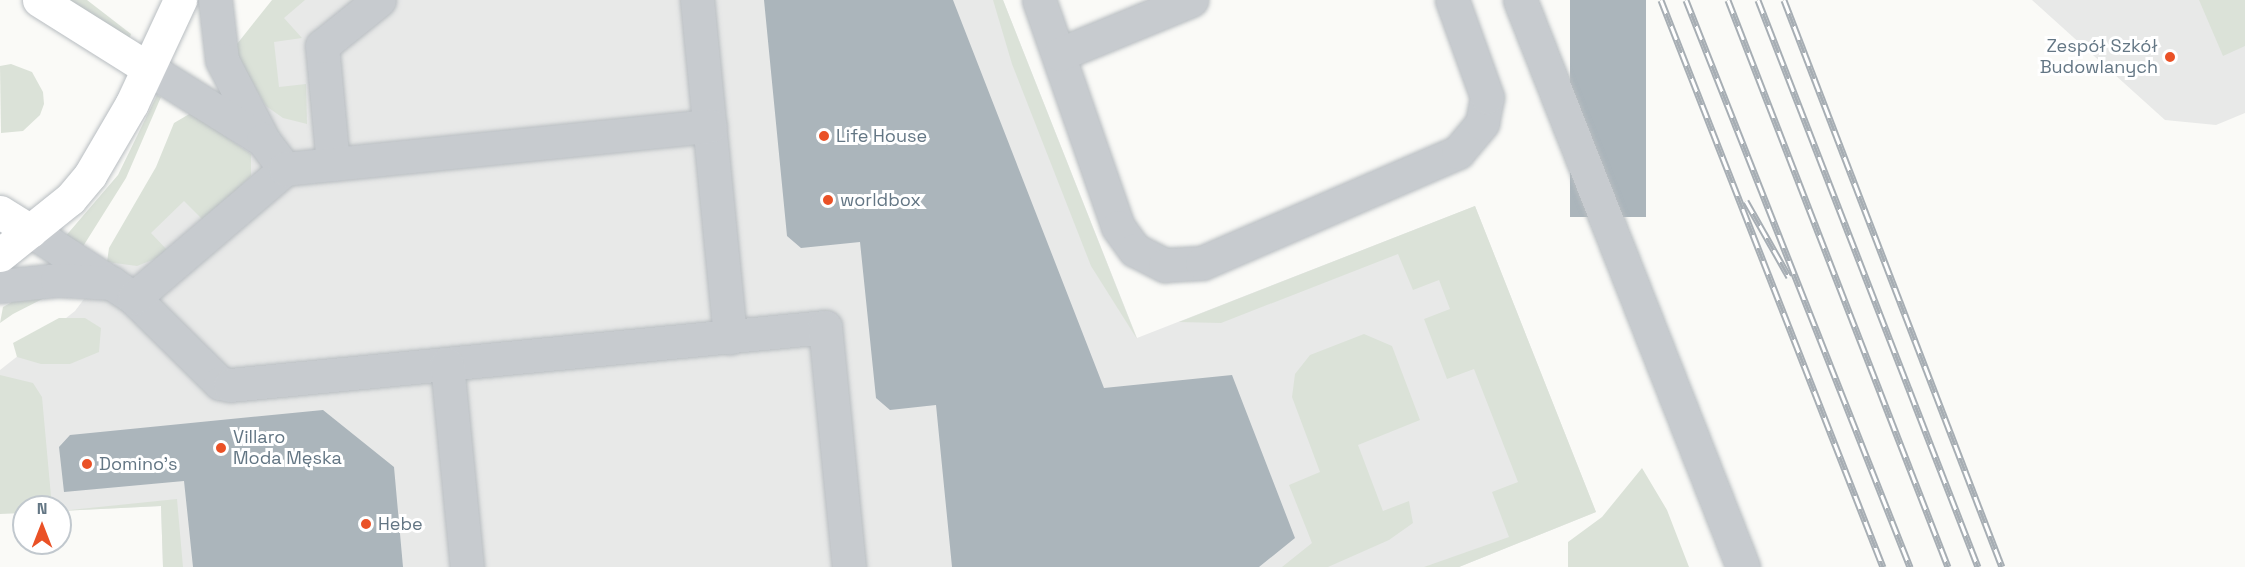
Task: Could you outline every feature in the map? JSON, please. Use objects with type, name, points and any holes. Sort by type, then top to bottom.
[{"type":"main road","points":[[39,0],[146,67]]},
{"type":"main road","points":[[0,255],[31,231],[90,175],[132,104],[146,67],[180,0]]},
{"type":"main road","points":[[0,212],[31,231]]},
{"type":"lane","points":[[215,0],[222,60],[263,140],[285,169]]},
{"type":"lane","points":[[333,164],[322,46],[379,0]]},
{"type":"lane","points":[[697,0],[730,337]]},
{"type":"lane","points":[[1040,0],[1118,227],[1135,250],[1165,265],[1202,263],[1458,152],[1482,123],[1487,97],[1452,0]]},
{"type":"lane","points":[[1060,54],[1191,0]]},
{"type":"lane","points":[[1520,0],[1743,567]]},
{"type":"lane","points":[[146,67],[263,140]]},
{"type":"lane","points":[[0,286],[57,280],[124,290],[285,169],[710,126]]},
{"type":"lane","points":[[31,231],[124,290],[219,383],[230,385],[825,327],[849,567]]},
{"type":"lane","points":[[447,364],[467,567]]},
{"type":"shaded area","points":[[67,0],[87,0],[131,34],[129,40]]},
{"type":"shaded area","points":[[272,0],[305,0],[284,18],[302,38],[274,42],[279,87],[306,84],[307,124],[283,118],[266,106],[233,49]]},
{"type":"shaded area","points":[[287,0],[1003,0],[1137,338],[1475,206],[1596,512],[1459,567],[163,567],[161,506],[72,510],[72,495],[35,495],[0,399],[0,370],[75,311],[111,263],[198,117],[237,79]]},
{"type":"shaded area","points":[[993,0],[1003,0],[1137,339],[1091,266],[1012,64]]},
{"type":"shaded area","name":"Zespół Szkół Budowlanych","points":[[2032,0],[2245,0],[2245,113],[2216,125],[2165,120]]},
{"type":"shaded area","points":[[2199,0],[2245,0],[2245,46],[2223,56]]},
{"type":"shaded area","points":[[11,64],[32,72],[43,92],[44,104],[40,115],[23,131],[1,133],[0,66]]},
{"type":"shaded area","points":[[157,95],[161,97],[126,178],[82,248],[64,238],[118,175]]},
{"type":"shaded area","points":[[191,113],[251,154],[251,176],[204,221],[184,201],[151,233],[170,253],[137,266],[107,262],[109,248],[156,167],[174,123]]},
{"type":"shaded area","points":[[1475,206],[1596,512],[1459,567],[1424,567],[1509,537],[1492,492],[1518,482],[1474,369],[1447,379],[1424,319],[1450,309],[1439,280],[1413,290],[1398,254],[1221,323],[1179,322]]},
{"type":"shaded area","points":[[54,293],[0,323],[3,307],[19,298]]},
{"type":"shaded area","points":[[59,318],[85,318],[101,328],[99,352],[70,364],[41,364],[17,357],[13,343]]},
{"type":"shaded area","points":[[1364,334],[1392,346],[1420,420],[1358,445],[1383,511],[1409,501],[1413,523],[1389,540],[1328,567],[1282,567],[1312,543],[1289,485],[1320,472],[1292,397],[1295,374],[1310,355]]},
{"type":"shaded area","points":[[0,375],[33,383],[42,397],[51,495],[12,495],[12,514],[0,514]]},
{"type":"shaded area","points":[[1642,468],[1667,510],[1689,567],[1568,567],[1568,542],[1602,517]]},
{"type":"shaded area","points":[[177,499],[183,567],[163,567],[161,506],[72,510]]},
{"type":"building","points":[[764,0],[953,0],[1104,388],[1232,375],[1295,538],[1259,567],[952,567],[936,405],[890,410],[876,398],[860,242],[801,248],[787,236]]},
{"type":"building","points":[[1570,0],[1646,0],[1646,217],[1570,217]]},
{"type":"building","points":[[323,410],[394,467],[403,567],[193,567],[184,481],[64,492],[59,447],[70,435]]},
{"type":"railway","points":[[1661,0],[1883,567]]},
{"type":"railway","points":[[1686,0],[1910,567]]},
{"type":"railway","points":[[1728,0],[1948,567]]},
{"type":"railway","points":[[1758,0],[1978,567]]},
{"type":"railway","points":[[1784,0],[2002,567]]},
{"type":"railway","points":[[1746,201],[1789,277]]},
{"type":"place","name":"Zespół Szkół Budowlanych","points":[[2170,57]]},
{"type":"place","name":"Life House","points":[[824,136]]},
{"type":"place","name":"worldbox","points":[[828,200]]},
{"type":"place","name":"Villaro Moda Męska","points":[[221,448]]},
{"type":"place","name":"Domino's","points":[[87,464]]},
{"type":"place","name":"Hebe","points":[[366,524]]}]
